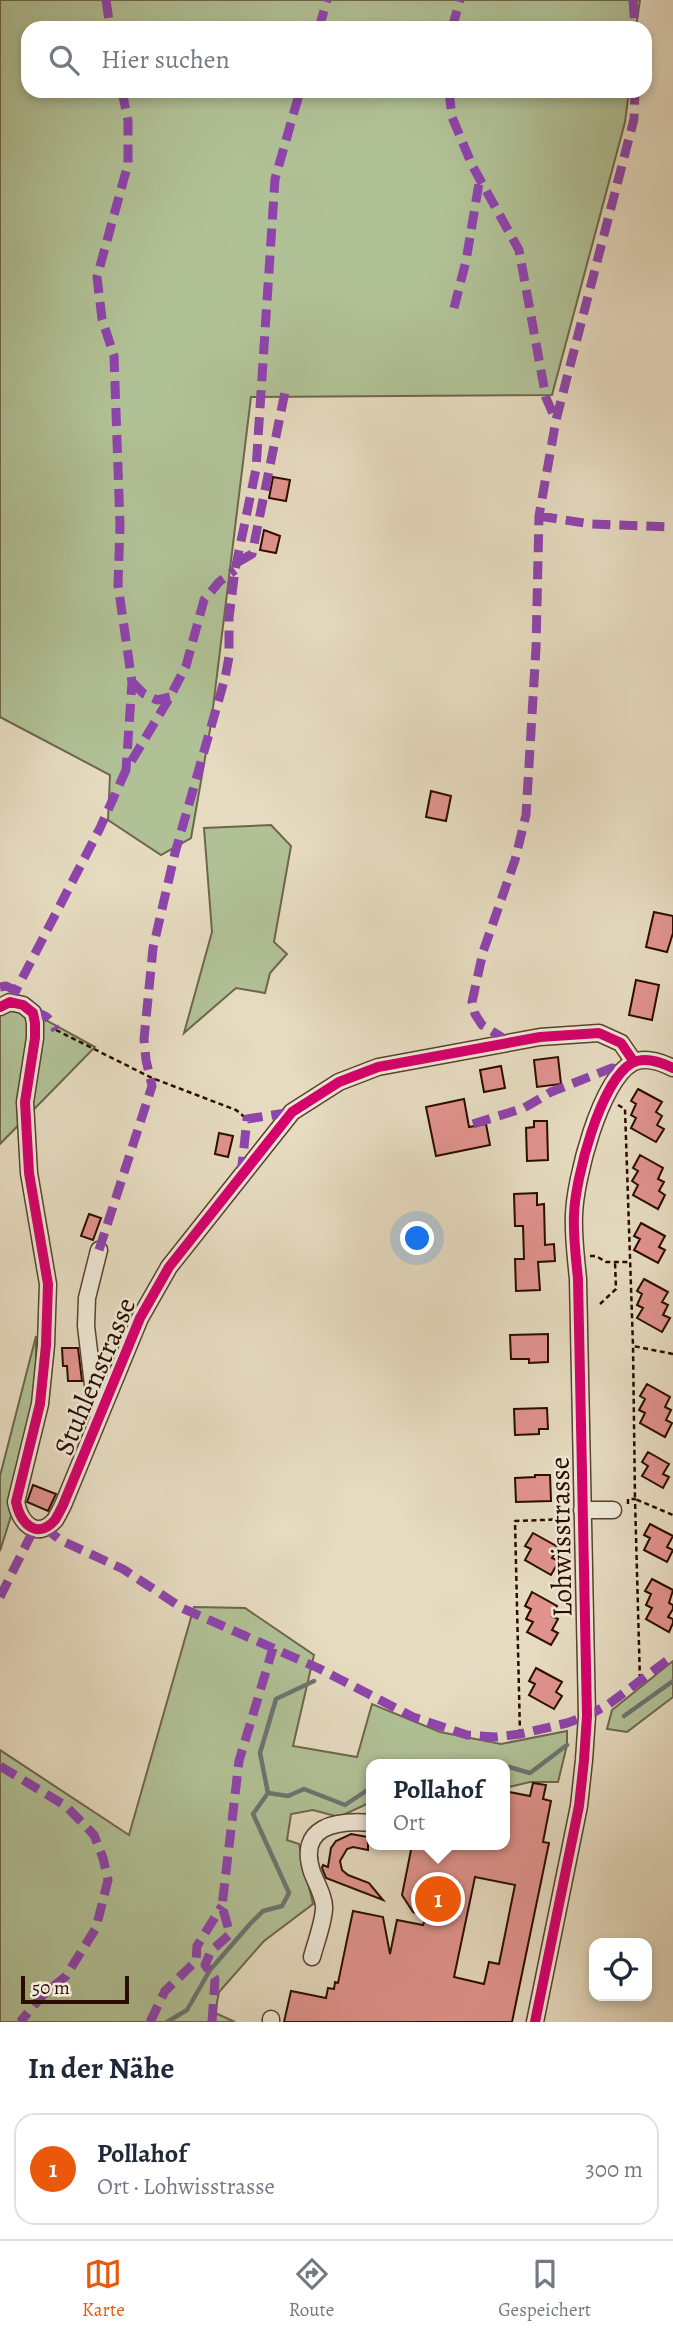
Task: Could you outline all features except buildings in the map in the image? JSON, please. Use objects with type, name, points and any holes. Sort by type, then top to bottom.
[{"type":"street","name":"Stuhlenstrasse","points":[[0,1007],[10,1002],[23,1005],[33,1013],[35,1023],[25,1114],[29,1173],[48,1284],[46,1345],[40,1404],[16,1502],[19,1516],[25,1524],[34,1529],[54,1521],[63,1504],[140,1318],[170,1267],[292,1112],[313,1096],[339,1082],[377,1067],[506,1042],[572,1033],[599,1033],[621,1043],[634,1062]]},
{"type":"street","points":[[634,1062],[647,1059],[673,1068]]},
{"type":"street","name":"Lohwisstrasse","points":[[535,2022],[579,1806],[587,1716],[578,1279],[574,1215],[585,1153],[606,1098],[622,1070],[634,1062]]},
{"type":"street","points":[[99,1250],[87,1298],[86,1326],[96,1410],[100,1413]]},
{"type":"street","points":[[582,1516],[613,1510]]},
{"type":"street","points":[[312,1957],[325,1906],[309,1860],[308,1847],[311,1838],[320,1830],[334,1824],[348,1821],[366,1822]]},
{"type":"path","points":[[56,1030],[152,1078],[236,1110],[247,1119]]},
{"type":"path","points":[[606,1098],[625,1109],[640,1682]]},
{"type":"path","points":[[592,1256],[606,1262],[631,1262]]},
{"type":"path","points":[[600,1304],[616,1289],[615,1262]]},
{"type":"path","points":[[633,1346],[673,1354]]},
{"type":"path","points":[[628,1499],[635,1499],[673,1515]]},
{"type":"path","points":[[520,1734],[515,1521],[572,1519],[572,1522],[582,1516]]},
{"type":"green space","points":[[0,0],[640,0],[637,21],[21,21],[21,98],[628,98],[625,122],[552,395],[251,397],[211,724],[191,838],[161,855],[108,820],[110,775],[0,717]]},
{"type":"green space","points":[[271,825],[291,846],[274,942],[287,954],[270,973],[265,993],[236,988],[184,1033],[212,932],[204,828]]},
{"type":"green space","points":[[0,1007],[33,1013],[95,1047],[0,1144]]},
{"type":"green space","points":[[36,1336],[36,1437],[0,1551],[0,1476]]},
{"type":"green space","points":[[194,1607],[245,1608],[314,1655],[293,1746],[357,1757],[372,1704],[440,1732],[501,1744],[567,1731],[567,1745],[558,1782],[530,1782],[510,1787],[510,1759],[366,1759],[366,1804],[339,1817],[313,1810],[291,1814],[287,1840],[299,1844],[313,1904],[264,1941],[219,1992],[215,2013],[235,2022],[0,2022],[0,1750],[129,1835]]},
{"type":"green space","points":[[673,1661],[673,1697],[627,1732],[607,1729],[612,1710]]},
{"type":"waterway","points":[[268,1793],[260,1753],[276,1699],[314,1681]]},
{"type":"waterway","points":[[624,1716],[673,1681]]},
{"type":"waterway","points":[[510,1767],[530,1773],[567,1745]]},
{"type":"waterway","points":[[167,2022],[187,2010],[210,1970],[250,1924],[263,1911],[282,1906],[289,1893],[253,1814],[268,1793],[288,1796],[304,1789],[345,1805],[366,1791]]},
{"type":"marked path","points":[[106,0],[109,21]]},
{"type":"marked path","points":[[321,21],[327,0]]},
{"type":"marked path","points":[[454,21],[460,0]]},
{"type":"marked path","points":[[633,0],[634,21]]},
{"type":"marked path","points":[[123,98],[128,121],[128,164],[97,277],[102,319],[114,356],[120,525],[118,585],[132,682],[126,770]]},
{"type":"marked path","points":[[99,1250],[152,1086],[144,1039],[153,948],[175,853],[229,657],[229,618],[235,570],[256,469],[275,179],[298,98]]},
{"type":"marked path","points":[[450,98],[452,117],[472,165],[519,250],[546,398],[556,420]]},
{"type":"marked path","points":[[506,1042],[482,1025],[472,1002],[483,952],[515,860],[526,815],[536,648],[539,516],[556,420],[634,119],[635,98]]},
{"type":"marked path","points":[[454,308],[466,261],[480,177]]},
{"type":"marked path","points":[[238,562],[252,554],[286,387]]},
{"type":"marked path","points":[[539,516],[591,524],[673,527]]},
{"type":"marked path","points":[[10,1002],[100,828],[126,770],[186,666],[204,600],[219,582],[235,570]]},
{"type":"marked path","points":[[132,682],[144,694],[157,700],[170,697]]},
{"type":"marked path","points":[[0,987],[6,986],[15,990]]},
{"type":"marked path","points":[[33,1013],[47,1017],[56,1030]]},
{"type":"marked path","points":[[473,1124],[524,1108],[551,1092],[612,1068],[622,1070]]},
{"type":"marked path","points":[[241,1175],[247,1119],[292,1112]]},
{"type":"marked path","points":[[44,1527],[60,1540],[123,1569],[182,1608],[318,1668],[413,1717],[467,1735],[495,1737],[520,1734],[587,1716],[609,1704],[673,1656]]},
{"type":"marked path","points":[[0,1597],[34,1529]]},
{"type":"marked path","points":[[212,2022],[215,1979],[205,1965],[211,1951],[230,1934],[222,1906],[239,1761],[273,1648]]},
{"type":"marked path","points":[[0,1766],[66,1806],[94,1835],[108,1880],[96,1928],[66,1976],[43,1995],[20,2022]]},
{"type":"marked path","points":[[150,2022],[165,1991],[196,1961],[197,1946],[222,1906]]},
{"type":"cycle path","points":[[0,1007],[10,1002],[23,1005],[33,1013],[35,1023],[25,1102],[29,1173],[48,1284],[46,1345],[40,1404],[16,1502],[25,1522],[35,1529],[48,1526],[55,1520],[140,1318],[169,1267],[292,1112],[339,1082],[378,1067],[540,1037],[599,1033],[621,1043],[634,1062]]},
{"type":"cycle path","points":[[535,2022],[579,1806],[587,1716],[575,1199],[591,1132],[620,1073],[632,1063],[642,1060],[673,1068]]},
{"type":"place","name":"Pollahof","points":[[438,1899]]}]
